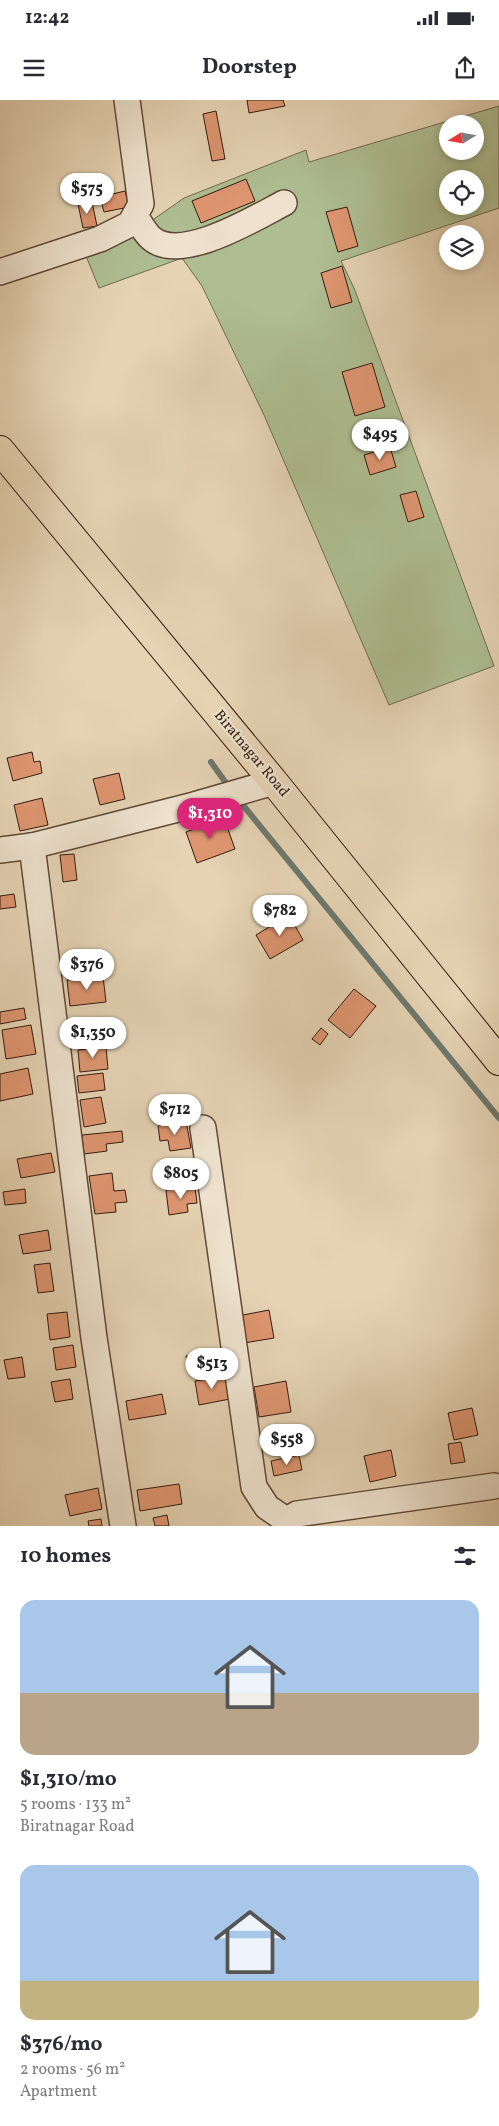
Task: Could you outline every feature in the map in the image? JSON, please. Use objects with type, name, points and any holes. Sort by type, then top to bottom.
[{"type":"main road","name":"Biratnagar Road","points":[[0,450],[274,782],[499,1061]]},
{"type":"street","points":[[0,272],[100,239],[130,224],[141,204],[127,100]]},
{"type":"street","points":[[135,216],[152,239],[172,246],[202,243],[284,203]]},
{"type":"street","points":[[0,850],[32,846],[194,805],[274,782]]},
{"type":"street","points":[[32,846],[94,1338],[123,1526]]},
{"type":"street","points":[[203,1128],[254,1487],[266,1507],[289,1524],[292,1515],[297,1514],[494,1486]]},
{"type":"green space","points":[[499,106],[499,208],[484,213],[484,170],[439,170],[439,215],[478,215],[448,225],[439,225],[439,228],[341,261],[354,288],[494,666],[389,705],[264,415],[202,286],[182,258],[99,288],[82,246],[144,226],[184,198],[306,150],[309,162],[439,124],[439,160],[484,160],[484,115],[468,115]]},
{"type":"building","points":[[247,100],[283,100],[285,106],[249,113]]},
{"type":"building","points":[[216,111],[225,159],[212,161],[203,114]]},
{"type":"building","points":[[246,179],[255,201],[201,223],[192,201]]},
{"type":"building","points":[[125,191],[129,207],[104,212],[100,197]]},
{"type":"building","points":[[92,202],[97,226],[83,228],[78,204]]},
{"type":"building","points":[[347,207],[358,246],[338,252],[326,212]]},
{"type":"building","points":[[342,266],[352,302],[331,308],[321,273]]},
{"type":"building","points":[[372,363],[385,407],[355,416],[342,372]]},
{"type":"building","points":[[390,447],[396,467],[370,475],[364,455]]},
{"type":"building","points":[[416,491],[424,517],[408,522],[400,495]]},
{"type":"building","points":[[32,752],[34,762],[40,761],[42,773],[13,781],[7,758]]},
{"type":"building","points":[[119,773],[125,799],[100,805],[93,779]]},
{"type":"building","points":[[42,798],[48,825],[20,831],[14,805]]},
{"type":"building","points":[[224,818],[235,849],[197,863],[186,832]]},
{"type":"building","points":[[74,854],[77,880],[63,882],[60,855]]},
{"type":"building","points":[[14,894],[16,907],[0,909],[0,896]]},
{"type":"building","points":[[289,915],[303,940],[270,959],[256,935]]},
{"type":"building","points":[[103,976],[106,1002],[70,1006],[67,980]]},
{"type":"building","points":[[354,989],[376,1006],[350,1038],[328,1020]]},
{"type":"building","points":[[24,1008],[26,1019],[0,1024],[0,1012]]},
{"type":"building","points":[[31,1025],[36,1054],[6,1059],[2,1030]]},
{"type":"building","points":[[321,1028],[328,1034],[320,1045],[312,1039]]},
{"type":"building","points":[[106,1047],[108,1069],[80,1072],[78,1050]]},
{"type":"building","points":[[28,1068],[33,1094],[0,1101],[0,1074]]},
{"type":"building","points":[[103,1073],[105,1090],[79,1093],[77,1076]]},
{"type":"building","points":[[101,1097],[106,1123],[84,1127],[80,1100]]},
{"type":"building","points":[[186,1121],[191,1148],[170,1151],[168,1140],[160,1141],[158,1126]]},
{"type":"building","points":[[122,1131],[123,1142],[106,1144],[107,1151],[84,1154],[82,1135]]},
{"type":"building","points":[[51,1153],[55,1172],[21,1178],[17,1159]]},
{"type":"building","points":[[112,1173],[114,1191],[125,1190],[127,1202],[115,1203],[116,1212],[95,1214],[89,1176]]},
{"type":"building","points":[[195,1187],[197,1203],[187,1204],[188,1212],[169,1215],[166,1190]]},
{"type":"building","points":[[25,1189],[26,1203],[5,1205],[3,1192]]},
{"type":"building","points":[[48,1230],[51,1250],[23,1254],[19,1235]]},
{"type":"building","points":[[50,1263],[54,1291],[38,1293],[34,1265]]},
{"type":"building","points":[[269,1310],[274,1338],[244,1343],[238,1316]]},
{"type":"building","points":[[67,1312],[70,1337],[50,1340],[47,1314]]},
{"type":"building","points":[[73,1345],[76,1367],[56,1370],[53,1348]]},
{"type":"building","points":[[214,1351],[216,1365],[188,1370],[186,1356]]},
{"type":"building","points":[[22,1357],[25,1377],[8,1379],[4,1360]]},
{"type":"building","points":[[226,1376],[230,1399],[199,1405],[195,1381]]},
{"type":"building","points":[[70,1379],[73,1399],[55,1402],[51,1382]]},
{"type":"building","points":[[286,1381],[291,1412],[259,1417],[254,1387]]},
{"type":"building","points":[[162,1394],[166,1414],[129,1420],[126,1401]]},
{"type":"building","points":[[472,1408],[478,1435],[454,1440],[448,1413]]},
{"type":"building","points":[[461,1442],[465,1462],[451,1464],[448,1444]]},
{"type":"building","points":[[391,1450],[396,1476],[370,1482],[364,1456]]},
{"type":"building","points":[[299,1455],[302,1470],[274,1476],[271,1461]]},
{"type":"building","points":[[179,1484],[182,1504],[140,1511],[137,1490]]},
{"type":"building","points":[[98,1488],[102,1509],[70,1516],[65,1495]]},
{"type":"building","points":[[167,1515],[169,1526],[155,1526],[153,1518]]},
{"type":"building","points":[[101,1519],[102,1526],[89,1526],[88,1521]]},
{"type":"waterway","points":[[211,762],[226,783]]},
{"type":"waterway","points":[[242,804],[499,1118]]}]
